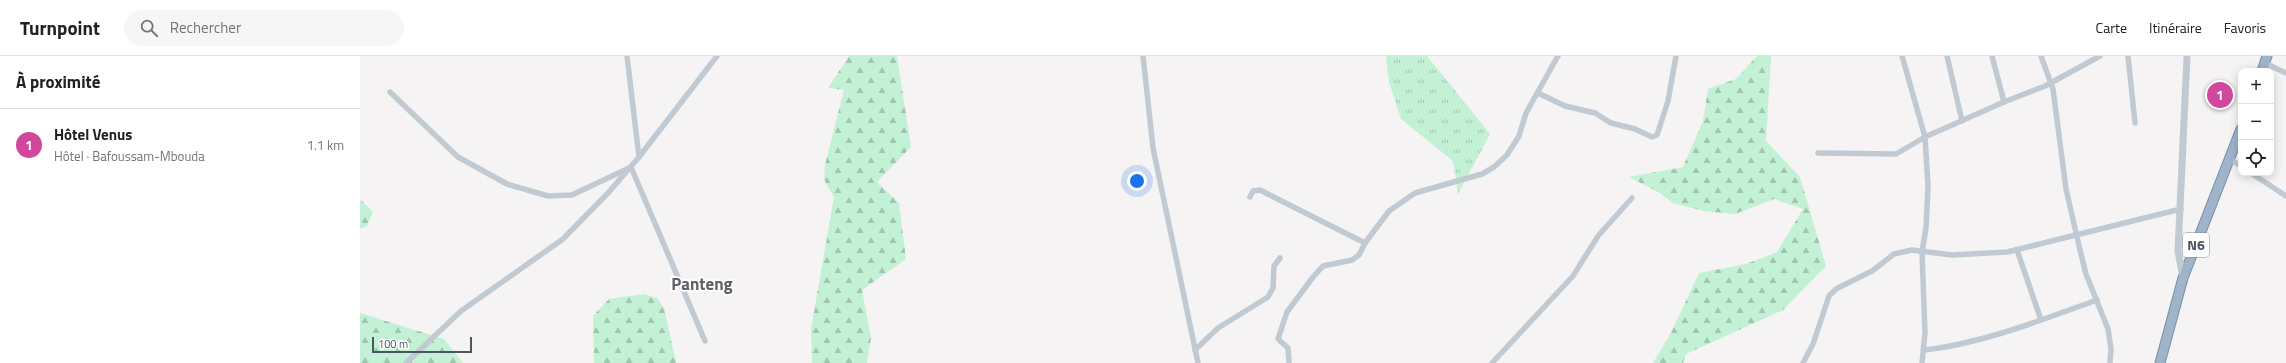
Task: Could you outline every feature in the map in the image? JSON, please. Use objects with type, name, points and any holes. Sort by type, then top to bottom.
[{"type":"highway","name":"N6","points":[[2160,363],[2183,278],[2238,137]]},
{"type":"street","points":[[627,56],[639,157]]},
{"type":"street","points":[[406,363],[461,311],[563,239],[631,167],[717,56]]},
{"type":"street","points":[[1143,56],[1153,148],[1198,363]]},
{"type":"street","points":[[1289,363],[1288,348],[1278,339],[1287,312],[1295,299],[1323,266],[1352,260],[1358,255],[1364,243],[1390,211],[1409,197],[1429,188],[1463,181],[1482,174],[1500,162],[1514,146],[1526,113],[1558,56]]},
{"type":"street","points":[[1538,93],[1565,106],[1595,113],[1611,123],[1635,129],[1652,137],[1657,135],[1662,122],[1676,56]]},
{"type":"street","points":[[1902,56],[1925,137],[1928,186],[1926,228],[1922,252],[1925,350],[1922,363]]},
{"type":"street","points":[[1947,56],[1962,121]]},
{"type":"street","points":[[1992,56],[2004,102]]},
{"type":"street","points":[[2041,56],[2055,102],[2066,189],[2086,274],[2108,329],[2111,349],[2110,363]]},
{"type":"street","points":[[1818,153],[1896,154],[1925,137],[2004,102],[2028,94],[2100,56]]},
{"type":"street","points":[[2128,56],[2135,123]]},
{"type":"street","points":[[2183,278],[2178,251],[2187,56]]},
{"type":"street","points":[[2265,63],[2286,73]]},
{"type":"street","points":[[390,92],[458,157],[507,184],[548,196],[572,195],[631,167]]},
{"type":"street","points":[[2230,159],[2238,164]]},
{"type":"street","points":[[631,167],[705,341]]},
{"type":"street","points":[[2256,176],[2286,196]]},
{"type":"street","points":[[1250,197],[1253,191],[1260,190],[1364,243]]},
{"type":"street","points":[[1492,363],[1573,276],[1598,236],[1632,198]]},
{"type":"street","points":[[1803,363],[1810,352],[1819,330],[1826,302],[1836,289],[1872,271],[1894,254],[1908,251],[1972,254],[2017,250],[2181,209]]},
{"type":"street","points":[[2017,250],[2041,320]]},
{"type":"street","points":[[1195,350],[1218,328],[1268,297],[1273,288],[1274,266],[1280,258]]},
{"type":"street","points":[[1925,350],[1960,345],[2041,320],[2097,300]]},
{"type":"green space","points":[[849,56],[897,56],[911,147],[877,182],[899,203],[906,259],[862,290],[871,338],[867,363],[812,363],[811,329],[834,197],[824,180],[825,165],[844,90],[828,88]]},
{"type":"green space","points":[[1386,56],[1427,56],[1490,134],[1458,194],[1453,161],[1401,119],[1389,82]]},
{"type":"green space","points":[[1757,56],[1771,56],[1766,141],[1800,177],[1826,266],[1783,310],[1686,354],[1683,363],[1653,363],[1670,335],[1699,273],[1746,264],[1777,252],[1803,209],[1774,199],[1735,214],[1704,211],[1673,203],[1660,193],[1629,177],[1683,167],[1703,121],[1708,89],[1736,79]]},
{"type":"green space","points":[[360,199],[373,212],[367,226],[360,229]]},
{"type":"green space","points":[[644,294],[657,298],[664,308],[676,363],[594,363],[593,316],[609,299]]},
{"type":"green space","points":[[360,313],[444,339],[463,363],[360,363]]},
{"type":"place","name":"Hôtel Venus","points":[[2220,95]]},
{"type":"district","name":"Panteng","points":[[702,284]]}]
